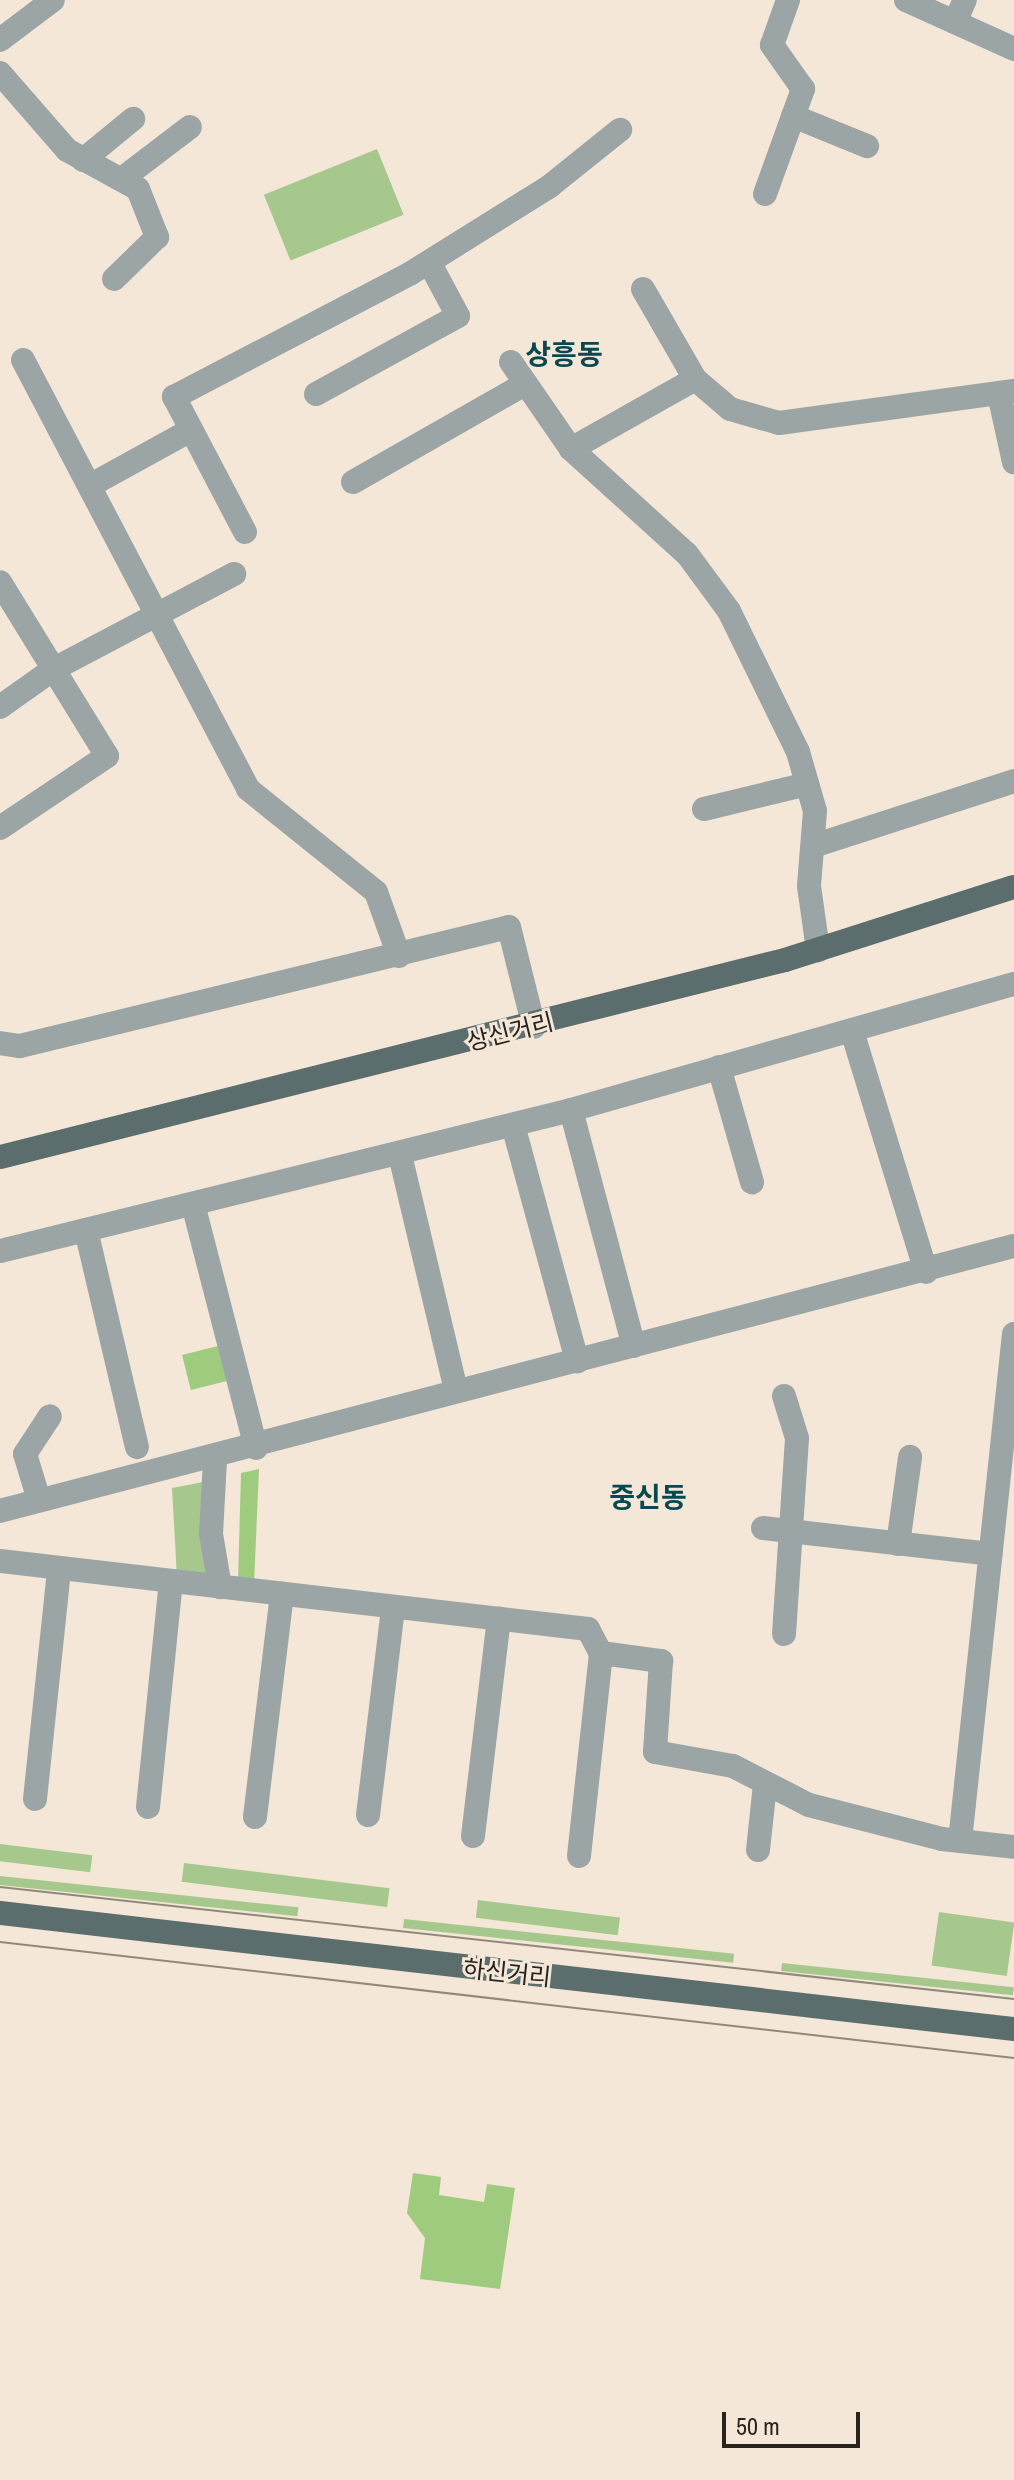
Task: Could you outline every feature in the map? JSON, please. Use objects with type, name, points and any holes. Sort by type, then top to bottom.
[{"type":"main road","name":"상신거리","points":[[0,1157],[534,1027],[818,950],[1014,887]]},
{"type":"main road","name":"하신거리","points":[[0,1913],[1014,2029]]},
{"type":"street","points":[[0,40],[53,0]]},
{"type":"street","points":[[765,194],[803,89],[772,45],[788,0]]},
{"type":"street","points":[[906,0],[960,11],[1014,49]]},
{"type":"street","points":[[0,73],[83,160],[123,178],[138,189],[157,237],[114,279]]},
{"type":"street","points":[[793,116],[867,146]]},
{"type":"street","points":[[83,160],[133,119]]},
{"type":"street","points":[[123,178],[190,127]]},
{"type":"street","points":[[245,532],[174,397],[429,262],[550,186],[620,130]]},
{"type":"street","points":[[316,394],[458,316],[429,262]]},
{"type":"street","points":[[643,289],[695,379],[730,409],[779,423],[1007,393],[1014,462]]},
{"type":"street","points":[[23,360],[161,612],[248,789],[376,892],[399,956]]},
{"type":"street","points":[[511,362],[571,449],[700,569],[736,625],[807,784],[813,846],[809,886],[818,950]]},
{"type":"street","points":[[571,449],[695,379]]},
{"type":"street","points":[[353,482],[525,384]]},
{"type":"street","points":[[91,485],[191,430]]},
{"type":"street","points":[[0,707],[52,670],[234,574]]},
{"type":"street","points":[[0,582],[107,756],[0,828]]},
{"type":"street","points":[[813,846],[1014,781]]},
{"type":"street","points":[[704,809],[807,784]]},
{"type":"street","points":[[0,1043],[20,1046],[509,927],[534,1027]]},
{"type":"street","points":[[0,1251],[400,1155],[571,1110],[1014,984]]},
{"type":"street","points":[[852,1031],[926,1272]]},
{"type":"street","points":[[719,1067],[752,1182]]},
{"type":"street","points":[[571,1110],[634,1346]]},
{"type":"street","points":[[513,1125],[577,1361]]},
{"type":"street","points":[[400,1155],[456,1390]]},
{"type":"street","points":[[193,1204],[256,1448]]},
{"type":"street","points":[[86,1230],[137,1447]]},
{"type":"street","points":[[0,1511],[215,1460],[456,1390],[926,1272],[1014,1246]]},
{"type":"street","points":[[960,1841],[1014,1334]]},
{"type":"street","points":[[784,1396],[797,1438],[784,1634]]},
{"type":"street","points":[[39,1500],[25,1454],[50,1416]]},
{"type":"street","points":[[898,1544],[910,1457]]},
{"type":"street","points":[[215,1460],[211,1534],[220,1587]]},
{"type":"street","points":[[763,1528],[991,1554]]},
{"type":"street","points":[[0,1561],[588,1629],[601,1653],[579,1856]]},
{"type":"street","points":[[35,1799],[59,1569]]},
{"type":"street","points":[[148,1807],[171,1582]]},
{"type":"street","points":[[255,1817],[282,1594]]},
{"type":"street","points":[[368,1815],[393,1607]]},
{"type":"street","points":[[473,1836],[499,1619]]},
{"type":"street","points":[[601,1653],[661,1661],[655,1752],[733,1766],[809,1805],[960,1841],[1014,1847]]},
{"type":"street","points":[[758,1850],[765,1784]]},
{"type":"green space","points":[[377,149],[404,215],[290,261],[264,195]]},
{"type":"green space","points":[[218,1346],[227,1381],[191,1390],[182,1355]]},
{"type":"green space","points":[[259,1469],[254,1584],[238,1582],[241,1473]]},
{"type":"green space","points":[[209,1481],[217,1580],[177,1577],[172,1488]]},
{"type":"green space","points":[[0,1844],[92,1855],[90,1872],[0,1861]]},
{"type":"green space","points":[[184,1863],[389,1888],[387,1907],[182,1882]]},
{"type":"green space","points":[[0,1876],[298,1907],[297,1916],[0,1885]]},
{"type":"green space","points":[[478,1900],[620,1917],[618,1935],[476,1918]]},
{"type":"green space","points":[[939,1912],[1014,1923],[1007,1976],[931,1965]]},
{"type":"green space","points":[[404,1919],[734,1954],[733,1963],[403,1928]]},
{"type":"green space","points":[[782,1963],[1014,1987],[1013,1995],[781,1971]]},
{"type":"green space","points":[[413,2173],[441,2177],[439,2195],[484,2202],[487,2184],[515,2188],[500,2289],[420,2279],[425,2238],[407,2213]]},
{"type":"tram line","points":[[0,1887],[1014,1999]]},
{"type":"tram line","points":[[0,1942],[1014,2058]]},
{"type":"district","name":"상흥동","points":[[564,354]]},
{"type":"district","name":"중신동","points":[[648,1497]]}]
